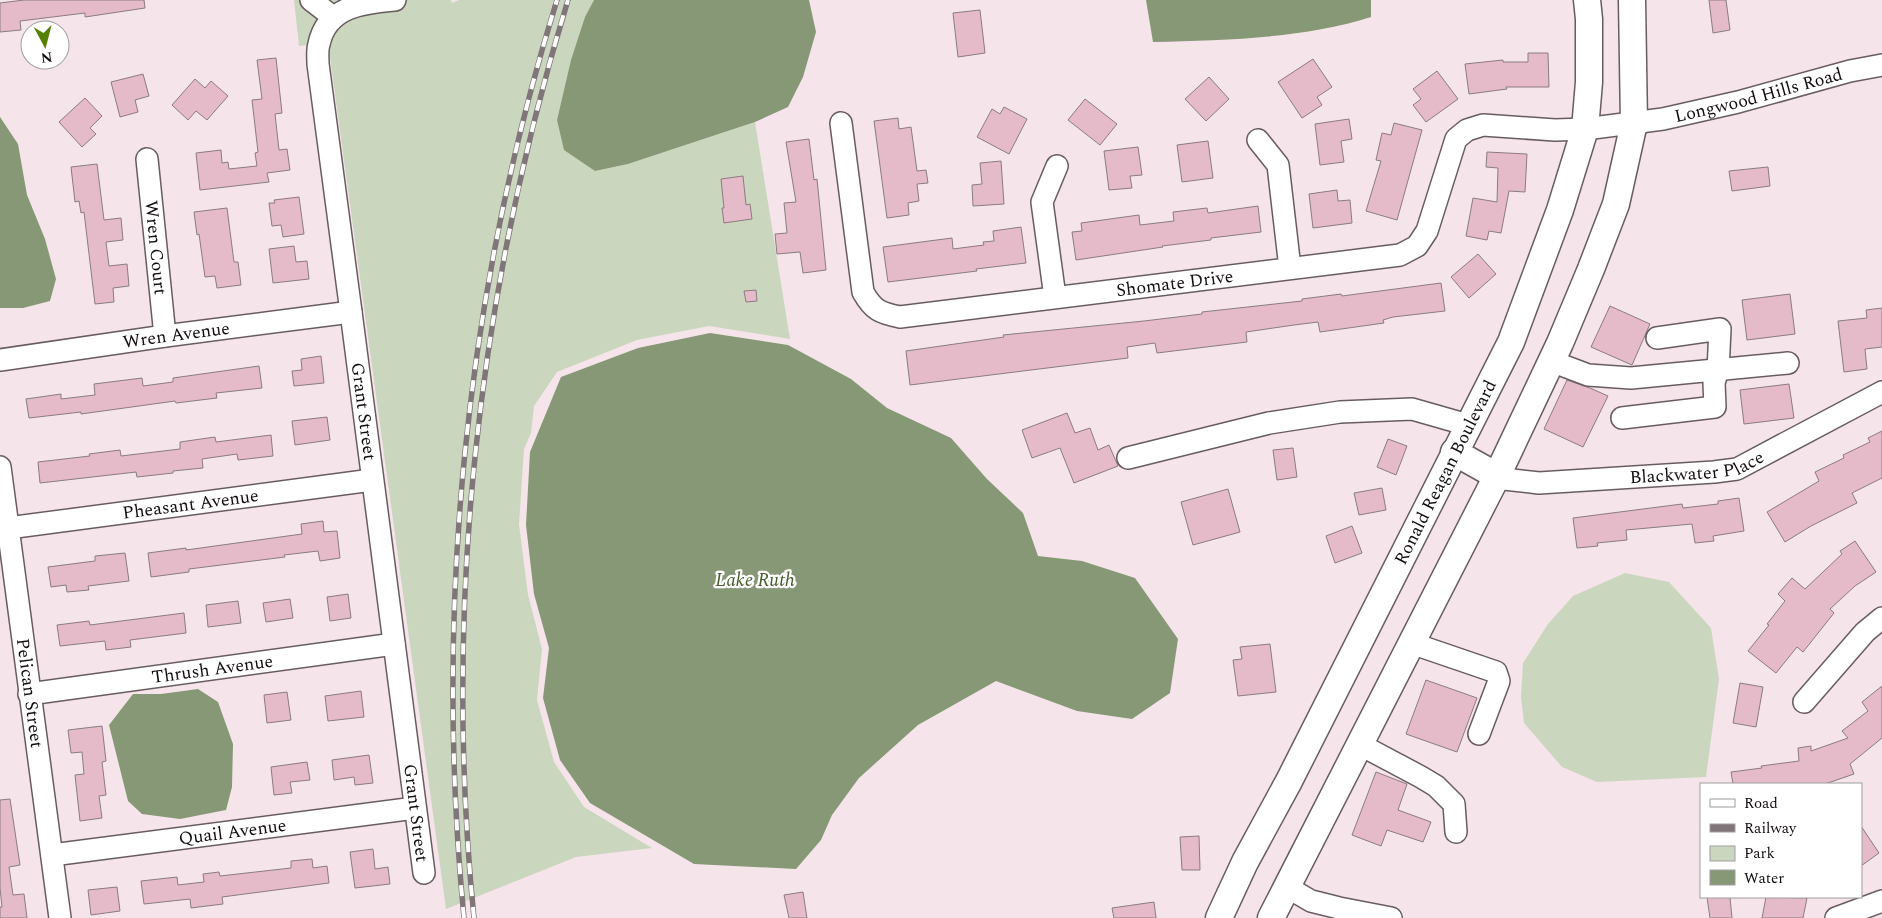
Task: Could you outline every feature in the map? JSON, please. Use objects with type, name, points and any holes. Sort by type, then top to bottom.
[{"type":"main road","name":"Ronald Reagan Boulevard","points":[[1219,918],[1245,862],[1289,781],[1511,342],[1560,210],[1585,129],[1589,82],[1589,19],[1587,0]]},
{"type":"main road","points":[[1272,918],[1358,744],[1496,476],[1551,361],[1591,269],[1616,204],[1634,123],[1632,0]]},
{"type":"main road","points":[[1454,452],[1496,476]]},
{"type":"street","points":[[311,0],[332,17],[344,10],[369,3],[395,0]]},
{"type":"street","name":"Grant Street","points":[[332,17],[318,44],[318,64],[424,873]]},
{"type":"street","name":"Longwood Hills Road","points":[[1585,129],[1663,119],[1738,102],[1850,71],[1882,65]]},
{"type":"street","name":"Shomate Drive","points":[[841,123],[863,292],[870,305],[883,314],[900,317],[1400,255],[1417,246],[1427,231],[1456,139],[1467,130],[1483,125],[1556,130],[1585,129]]},
{"type":"street","points":[[1258,140],[1278,166],[1290,268]]},
{"type":"street","name":"Wren Court","points":[[147,159],[165,336]]},
{"type":"street","points":[[1054,297],[1042,202],[1057,166]]},
{"type":"street","name":"Wren Avenue","points":[[0,360],[352,312]]},
{"type":"street","points":[[1622,418],[1715,407],[1714,383],[1718,370],[1720,329],[1657,338]]},
{"type":"street","points":[[1551,361],[1588,375],[1631,378],[1788,362]]},
{"type":"street","name":"Blackwater Place","points":[[1496,476],[1504,479],[1540,483],[1738,469],[1882,392]]},
{"type":"street","points":[[1128,458],[1269,423],[1340,412],[1412,409],[1468,425]]},
{"type":"street","name":"Pelican Street","points":[[0,467],[60,918]]},
{"type":"street","name":"Pheasant Avenue","points":[[8,528],[372,480]]},
{"type":"street","points":[[1804,702],[1865,632],[1882,618]]},
{"type":"street","points":[[1411,643],[1496,672],[1499,681],[1479,734]]},
{"type":"street","name":"Thrush Avenue","points":[[29,694],[394,644]]},
{"type":"street","points":[[1358,744],[1436,786],[1454,804],[1456,832]]},
{"type":"street","name":"Quail Avenue","points":[[52,855],[415,808]]},
{"type":"street","points":[[1287,887],[1311,901],[1391,918]]},
{"type":"street","points":[[1836,918],[1882,901]]},
{"type":"green space","points":[[294,0],[451,0],[452,3],[459,0],[594,0],[577,44],[557,120],[595,171],[628,164],[755,122],[790,339],[709,326],[637,340],[557,372],[534,406],[531,433],[524,449],[519,524],[528,595],[542,649],[537,700],[554,762],[584,807],[652,848],[576,857],[446,909],[328,43],[299,46]]},
{"type":"green space","points":[[1625,573],[1669,582],[1711,628],[1719,679],[1706,777],[1597,782],[1562,767],[1524,723],[1521,697],[1523,663],[1548,624],[1573,596]]},
{"type":"water","points":[[594,0],[809,0],[816,32],[803,77],[788,107],[755,122],[628,164],[595,171],[564,150],[557,120],[571,60],[585,17]]},
{"type":"water","points":[[1146,0],[1371,0],[1371,17],[1318,30],[1291,34],[1236,39],[1153,42]]},
{"type":"water","points":[[0,117],[18,144],[27,195],[45,239],[56,279],[50,301],[23,308],[0,308]]},
{"type":"water","name":"Lake Ruth","points":[[710,333],[788,345],[851,379],[887,408],[951,438],[987,479],[1023,513],[1038,556],[1082,561],[1135,578],[1178,639],[1170,693],[1132,719],[1077,711],[996,681],[918,725],[859,778],[832,815],[821,840],[796,869],[694,864],[590,803],[560,760],[543,698],[549,648],[534,594],[526,525],[530,452],[561,377],[638,348]]},
{"type":"water","points":[[198,689],[218,702],[233,744],[232,787],[226,810],[180,819],[142,814],[128,801],[109,725],[133,694],[161,694]]},
{"type":"building","points":[[24,0],[144,0],[145,8],[85,17],[85,13],[20,20],[20,30],[0,32],[0,3]]},
{"type":"building","points":[[1709,0],[1726,0],[1730,30],[1713,33]]},
{"type":"building","points":[[980,10],[985,53],[958,57],[953,13]]},
{"type":"building","points":[[1528,53],[1548,53],[1549,87],[1506,87],[1507,89],[1469,94],[1465,64],[1503,60],[1503,62],[1528,62]]},
{"type":"building","points":[[276,58],[282,113],[275,114],[279,150],[287,149],[290,170],[267,173],[269,182],[200,190],[196,153],[221,150],[222,163],[228,162],[229,169],[257,166],[255,153],[258,152],[252,100],[262,99],[257,60]]},
{"type":"building","points":[[1313,59],[1332,87],[1317,97],[1322,105],[1302,118],[1278,82]]},
{"type":"building","points":[[1437,71],[1458,99],[1426,122],[1413,105],[1421,99],[1413,89]]},
{"type":"building","points":[[143,74],[149,96],[135,100],[138,112],[120,117],[111,82]]},
{"type":"building","points":[[1209,77],[1229,99],[1206,121],[1185,99]]},
{"type":"building","points":[[195,79],[205,88],[211,81],[228,96],[207,120],[196,111],[188,120],[172,105]]},
{"type":"building","points":[[85,98],[102,116],[90,128],[96,134],[82,147],[59,122]]},
{"type":"building","points":[[1085,99],[1117,124],[1100,145],[1068,120]]},
{"type":"building","points":[[1004,107],[1027,119],[1009,154],[977,137],[992,109],[1000,114]]},
{"type":"building","points":[[898,118],[899,129],[911,127],[917,171],[926,170],[928,183],[917,184],[919,201],[908,203],[909,215],[887,218],[874,121]]},
{"type":"building","points":[[1349,119],[1352,139],[1341,141],[1344,162],[1320,165],[1315,124]]},
{"type":"building","points":[[1394,123],[1422,130],[1397,220],[1366,211],[1381,161],[1376,160],[1382,133],[1391,135]]},
{"type":"building","points":[[809,139],[814,180],[817,179],[826,270],[803,273],[800,252],[777,254],[775,234],[787,233],[784,203],[796,202],[786,142]]},
{"type":"building","points":[[1208,141],[1213,178],[1182,182],[1177,145]]},
{"type":"building","points":[[1138,147],[1142,175],[1130,176],[1132,188],[1109,190],[1104,151]]},
{"type":"building","points":[[1487,152],[1527,154],[1525,192],[1509,191],[1501,233],[1489,231],[1487,240],[1466,236],[1473,198],[1497,202],[1498,168],[1486,167]]},
{"type":"building","points":[[1001,161],[1004,204],[973,206],[972,185],[982,184],[980,163]]},
{"type":"building","points":[[97,164],[104,220],[121,218],[123,240],[106,242],[109,266],[127,264],[129,286],[113,288],[114,302],[95,304],[84,212],[81,213],[79,201],[75,202],[71,167]]},
{"type":"building","points":[[1768,167],[1770,186],[1732,191],[1729,171]]},
{"type":"building","points":[[743,176],[746,205],[750,204],[752,219],[724,223],[721,179]]},
{"type":"building","points":[[1337,190],[1338,201],[1350,200],[1352,223],[1313,228],[1309,194]]},
{"type":"building","points":[[299,197],[304,234],[283,237],[281,225],[272,226],[269,203],[275,203],[274,200]]},
{"type":"building","points":[[1258,206],[1261,232],[1211,238],[1211,240],[1076,260],[1072,232],[1082,231],[1081,223],[1139,215],[1140,225],[1174,221],[1173,212],[1207,208],[1208,213]]},
{"type":"building","points":[[227,208],[234,262],[238,262],[241,285],[217,288],[215,276],[205,277],[194,212]]},
{"type":"building","points":[[1021,227],[1026,263],[888,282],[883,247],[952,238],[953,249],[984,245],[983,242],[994,241],[993,231]]},
{"type":"building","points":[[294,246],[296,262],[307,261],[309,279],[273,283],[269,249]]},
{"type":"building","points":[[1478,254],[1496,274],[1469,298],[1451,277]]},
{"type":"building","points":[[1441,283],[1445,311],[1393,317],[1383,320],[1384,323],[1320,332],[1318,322],[1294,325],[1246,332],[1247,342],[1157,353],[1155,343],[1127,347],[1128,358],[910,385],[906,351],[1004,337],[1003,335],[1144,321],[1202,314],[1202,312],[1302,301],[1302,299],[1341,294],[1342,296]]},
{"type":"building","points":[[756,290],[757,301],[746,302],[744,291]]},
{"type":"building","points":[[1790,294],[1795,334],[1747,340],[1742,300]]},
{"type":"building","points":[[1610,306],[1650,324],[1632,365],[1591,347]]},
{"type":"building","points":[[1882,308],[1882,347],[1865,349],[1867,369],[1844,372],[1838,321],[1867,318],[1866,310]]},
{"type":"building","points":[[321,356],[324,383],[294,386],[292,371],[302,370],[301,359]]},
{"type":"building","points":[[259,366],[262,388],[216,393],[217,398],[176,403],[175,401],[81,414],[81,412],[29,418],[26,399],[61,394],[61,399],[95,395],[94,384],[142,378],[143,386],[173,382],[173,378]]},
{"type":"building","points":[[1567,380],[1608,396],[1583,447],[1544,429]]},
{"type":"building","points":[[1789,384],[1794,418],[1744,424],[1740,390]]},
{"type":"building","points":[[1067,413],[1075,433],[1090,428],[1098,450],[1109,445],[1118,466],[1074,483],[1060,448],[1032,458],[1022,430]]},
{"type":"building","points":[[327,417],[330,440],[295,445],[292,421]]},
{"type":"building","points":[[1882,431],[1882,478],[1852,493],[1857,503],[1811,526],[1785,542],[1767,512],[1819,481],[1815,472],[1844,458],[1843,455],[1870,442],[1868,438]]},
{"type":"building","points":[[271,435],[273,456],[238,460],[237,454],[202,459],[203,468],[173,471],[173,473],[137,477],[136,472],[40,483],[38,462],[90,456],[89,454],[120,450],[121,456],[180,449],[180,442],[215,437],[216,442]]},
{"type":"building","points":[[1388,439],[1407,446],[1396,475],[1377,467]]},
{"type":"building","points":[[1293,448],[1297,477],[1277,480],[1273,450]]},
{"type":"building","points":[[1382,488],[1386,510],[1359,515],[1354,493]]},
{"type":"building","points":[[1228,489],[1240,532],[1193,545],[1181,502]]},
{"type":"building","points":[[1739,498],[1744,531],[1713,536],[1714,541],[1695,543],[1692,524],[1626,530],[1627,540],[1597,543],[1598,546],[1577,548],[1573,518],[1682,504],[1683,508],[1718,504],[1718,501]]},
{"type":"building","points":[[323,521],[324,532],[337,531],[340,558],[320,561],[318,551],[189,569],[189,572],[151,577],[148,553],[186,548],[186,550],[302,534],[301,524]]},
{"type":"building","points":[[1352,526],[1362,553],[1335,563],[1326,536]]},
{"type":"building","points":[[1855,541],[1876,572],[1855,586],[1830,609],[1834,613],[1803,652],[1797,647],[1776,673],[1748,651],[1785,601],[1778,594],[1792,578],[1805,589],[1842,554],[1840,551]]},
{"type":"building","points":[[125,553],[129,581],[88,586],[89,590],[67,592],[66,585],[51,587],[48,567],[95,561],[95,556]]},
{"type":"building","points":[[348,594],[351,618],[330,621],[327,597]]},
{"type":"building","points":[[290,599],[293,618],[266,622],[263,603]]},
{"type":"building","points":[[238,601],[241,623],[208,627],[206,605]]},
{"type":"building","points":[[184,613],[186,633],[130,640],[131,647],[106,650],[105,641],[60,646],[57,625],[89,621],[90,625]]},
{"type":"building","points":[[1270,644],[1276,692],[1238,696],[1233,660],[1242,659],[1240,647]]},
{"type":"building","points":[[1426,680],[1477,698],[1457,752],[1406,734]]},
{"type":"building","points":[[1740,683],[1763,687],[1756,727],[1733,723]]},
{"type":"building","points":[[1882,686],[1882,738],[1850,764],[1854,774],[1828,783],[1733,783],[1731,772],[1799,761],[1798,748],[1811,746],[1811,751],[1848,738],[1842,731],[1868,711],[1862,702]]},
{"type":"building","points":[[361,691],[364,717],[328,721],[325,696]]},
{"type":"building","points":[[287,692],[291,720],[267,723],[264,695]]},
{"type":"building","points":[[102,726],[106,761],[102,762],[106,795],[99,796],[102,818],[80,821],[75,775],[84,774],[82,752],[71,753],[68,730]]},
{"type":"building","points":[[369,755],[373,783],[355,785],[354,777],[334,780],[332,760]]},
{"type":"building","points":[[307,762],[310,780],[290,782],[292,793],[274,795],[271,767]]},
{"type":"building","points":[[1376,772],[1407,784],[1398,810],[1431,822],[1423,842],[1387,830],[1381,846],[1352,835]]},
{"type":"building","points":[[10,799],[20,865],[9,867],[13,895],[24,894],[27,918],[0,918],[0,907],[2,907],[0,888],[0,800]]},
{"type":"building","points":[[1862,828],[1879,853],[1862,865]]},
{"type":"building","points":[[1199,836],[1200,870],[1182,870],[1180,837]]},
{"type":"building","points":[[373,849],[375,869],[388,867],[390,884],[355,888],[350,852]]},
{"type":"building","points":[[312,859],[313,868],[327,866],[329,883],[222,897],[223,904],[191,908],[190,899],[144,904],[141,881],[177,877],[178,885],[204,882],[203,874],[219,872],[220,876],[291,868],[291,861]]},
{"type":"building","points":[[117,887],[120,911],[91,915],[88,890]]},
{"type":"building","points":[[803,892],[807,918],[789,918],[784,895]]},
{"type":"building","points":[[1707,898],[1730,898],[1732,918],[1710,918]]},
{"type":"building","points":[[1766,898],[1807,898],[1803,918],[1762,918]]},
{"type":"building","points":[[1154,902],[1156,918],[1114,918],[1112,908]]},
{"type":"railway","points":[[464,918],[456,802],[453,686],[456,570],[465,454],[479,339],[499,225],[525,112],[557,0]]},
{"type":"railway","points":[[474,918],[465,802],[463,686],[466,570],[475,454],[490,340],[511,225],[537,112],[568,0]]}]
